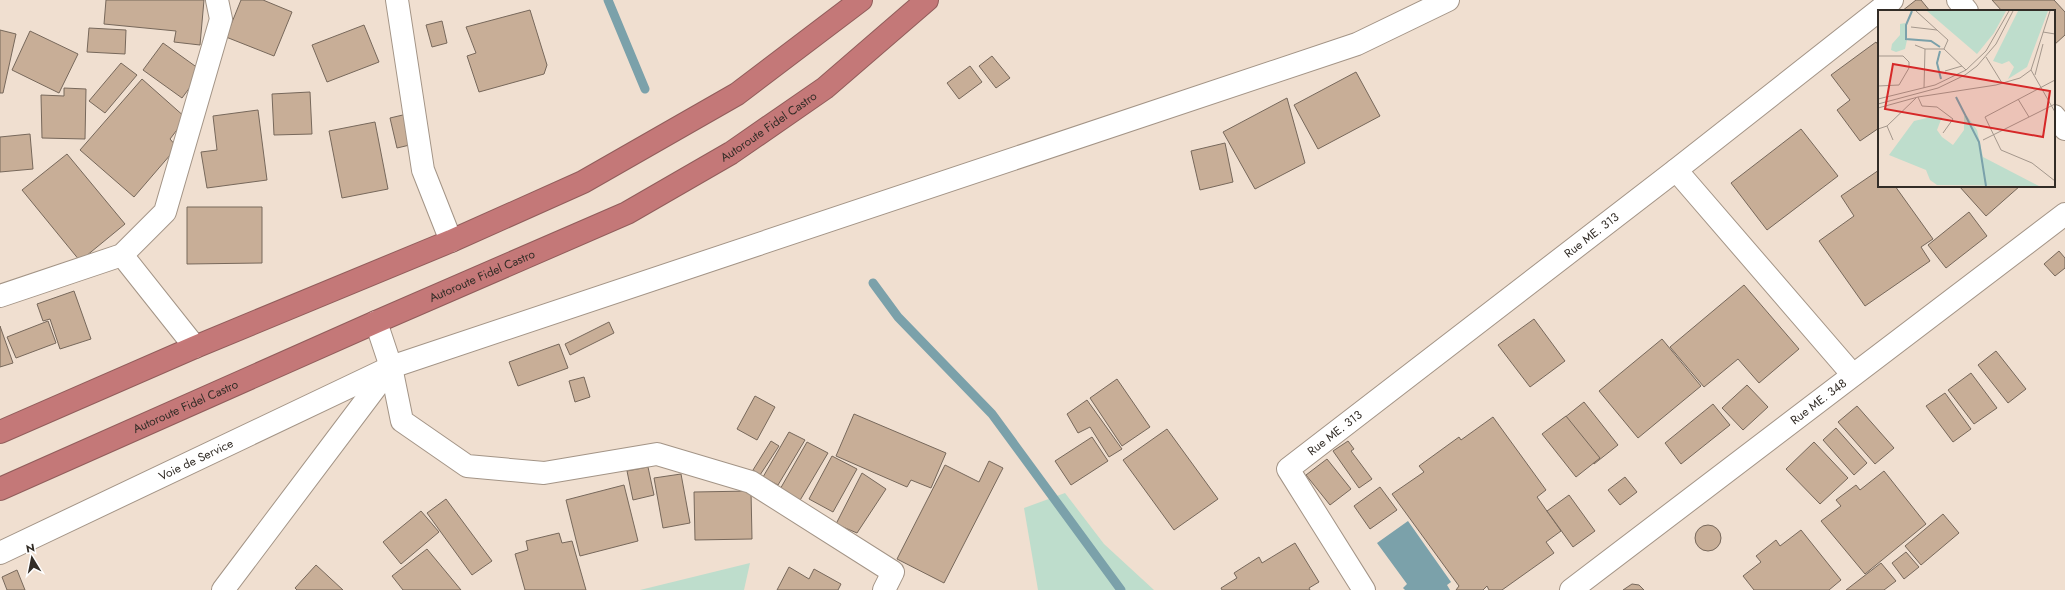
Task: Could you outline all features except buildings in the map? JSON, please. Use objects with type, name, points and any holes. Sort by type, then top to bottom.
[{"type":"highway","points":[[0,432],[195,347],[451,241],[583,182],[737,94],[861,0]]},
{"type":"highway","name":"Autoroute Fidel Castro","points":[[0,489],[376,322],[628,213],[731,153],[826,88],[927,0]]},
{"type":"street","points":[[0,296],[122,255],[165,212],[221,19],[217,0]]},
{"type":"street","points":[[397,0],[423,170],[451,241]]},
{"type":"street","name":"Rue ME. 313","points":[[1879,10],[1892,0]]},
{"type":"street","points":[[1958,0],[1966,10]]},
{"type":"street","name":"Voie de Service","points":[[0,553],[391,367],[1357,44],[1438,2]]},
{"type":"street","name":"Rue ME. 313","points":[[1364,590],[1288,468],[1676,170],[1878,11]]},
{"type":"street","points":[[2055,117],[2065,129]]},
{"type":"street","points":[[1676,170],[1853,375]]},
{"type":"street","name":"Rue ME. 348","points":[[1572,590],[2065,214]]},
{"type":"street","points":[[122,255],[195,347]]},
{"type":"street","points":[[376,322],[391,367],[402,421],[467,466],[544,473],[657,454],[751,482],[892,572],[884,590]]},
{"type":"street","points":[[223,590],[391,367]]},
{"type":"green space","points":[[1065,493],[1104,544],[1154,590],[1038,590],[1024,508]]},
{"type":"green space","points":[[750,563],[744,590],[640,590]]},
{"type":"water","points":[[1408,521],[1451,582],[1447,585],[1450,590],[1405,590],[1403,588],[1407,584],[1377,543]]},
{"type":"waterway","points":[[608,0],[645,89]]},
{"type":"waterway","points":[[873,283],[898,317],[992,414],[1121,590]]}]
